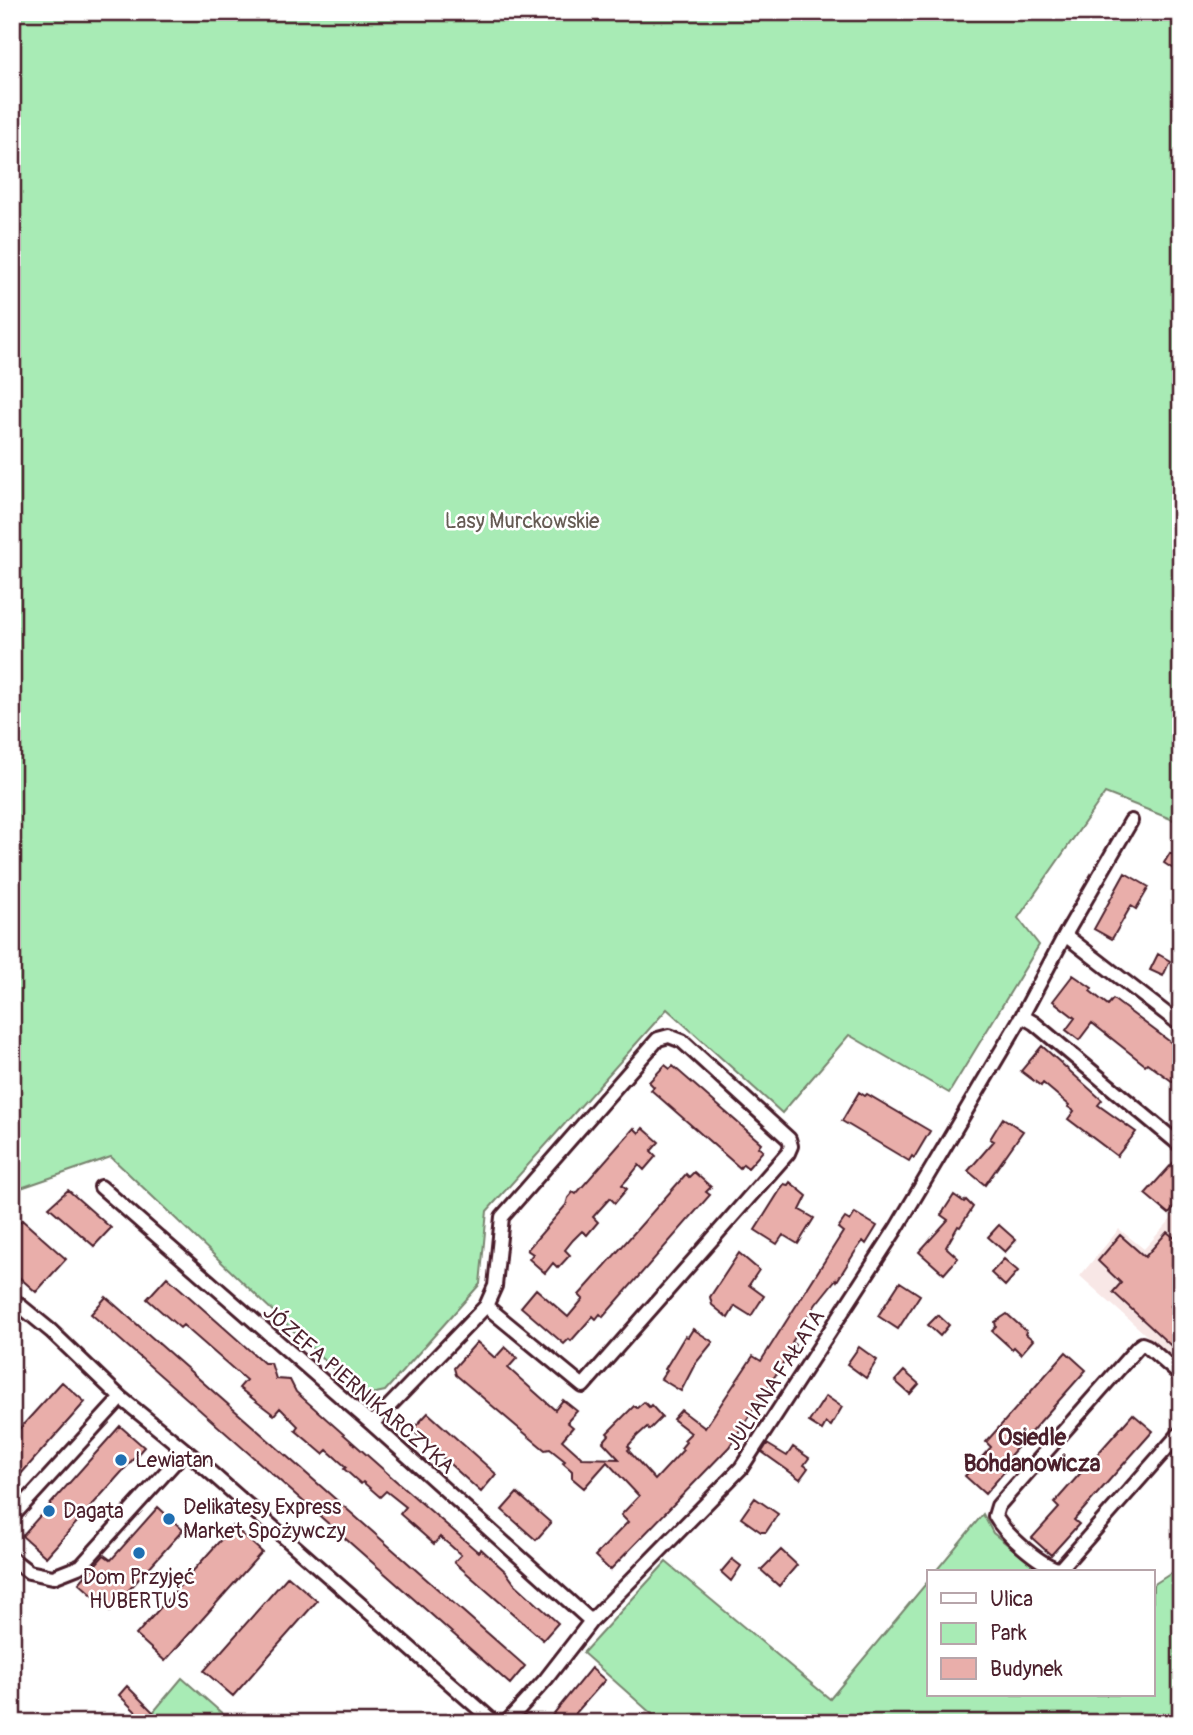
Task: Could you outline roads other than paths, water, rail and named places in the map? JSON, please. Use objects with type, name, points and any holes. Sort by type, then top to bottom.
[{"type":"street","name":"JULIANA FAŁATA","points":[[506,1723],[546,1679],[591,1620],[741,1468],[896,1229],[1022,1016],[1131,821]]},
{"type":"street","points":[[1065,935],[1181,1025]]},
{"type":"street","points":[[1022,1016],[1034,1023],[1180,1145]]},
{"type":"street","points":[[372,1424],[486,1306],[495,1286],[502,1217],[659,1039],[669,1036],[682,1041],[789,1139],[791,1146],[788,1153],[583,1386],[486,1306]]},
{"type":"street","name":"JÓZEFA PIERNIKARCZYKA","points":[[101,1187],[591,1620]]},
{"type":"street","points":[[12,1299],[51,1331],[121,1398],[495,1723]]},
{"type":"street","points":[[1179,1438],[1057,1569],[1046,1566],[1001,1527],[995,1517],[999,1506],[1138,1347],[1142,1344],[1147,1346],[1181,1377]]},
{"type":"street","points":[[12,1517],[121,1398]]},
{"type":"street","points":[[12,1559],[29,1572],[53,1577],[81,1566],[185,1451]]},
{"type":"place","name":"Lewiatan","points":[[121,1460]]},
{"type":"place","name":"Dagata","points":[[49,1511]]},
{"type":"place","name":"Delikatesy Express Market Spożywczy","points":[[169,1519]]},
{"type":"place","name":"Dom Przyjęć HUBERTUS","points":[[139,1553]]},
{"type":"district","name":"Osiedle Bohdanowicza","points":[[1032,1450]]},
{"type":"park label","name":"Lasy Murckowskie","points":[[522,521]]}]
